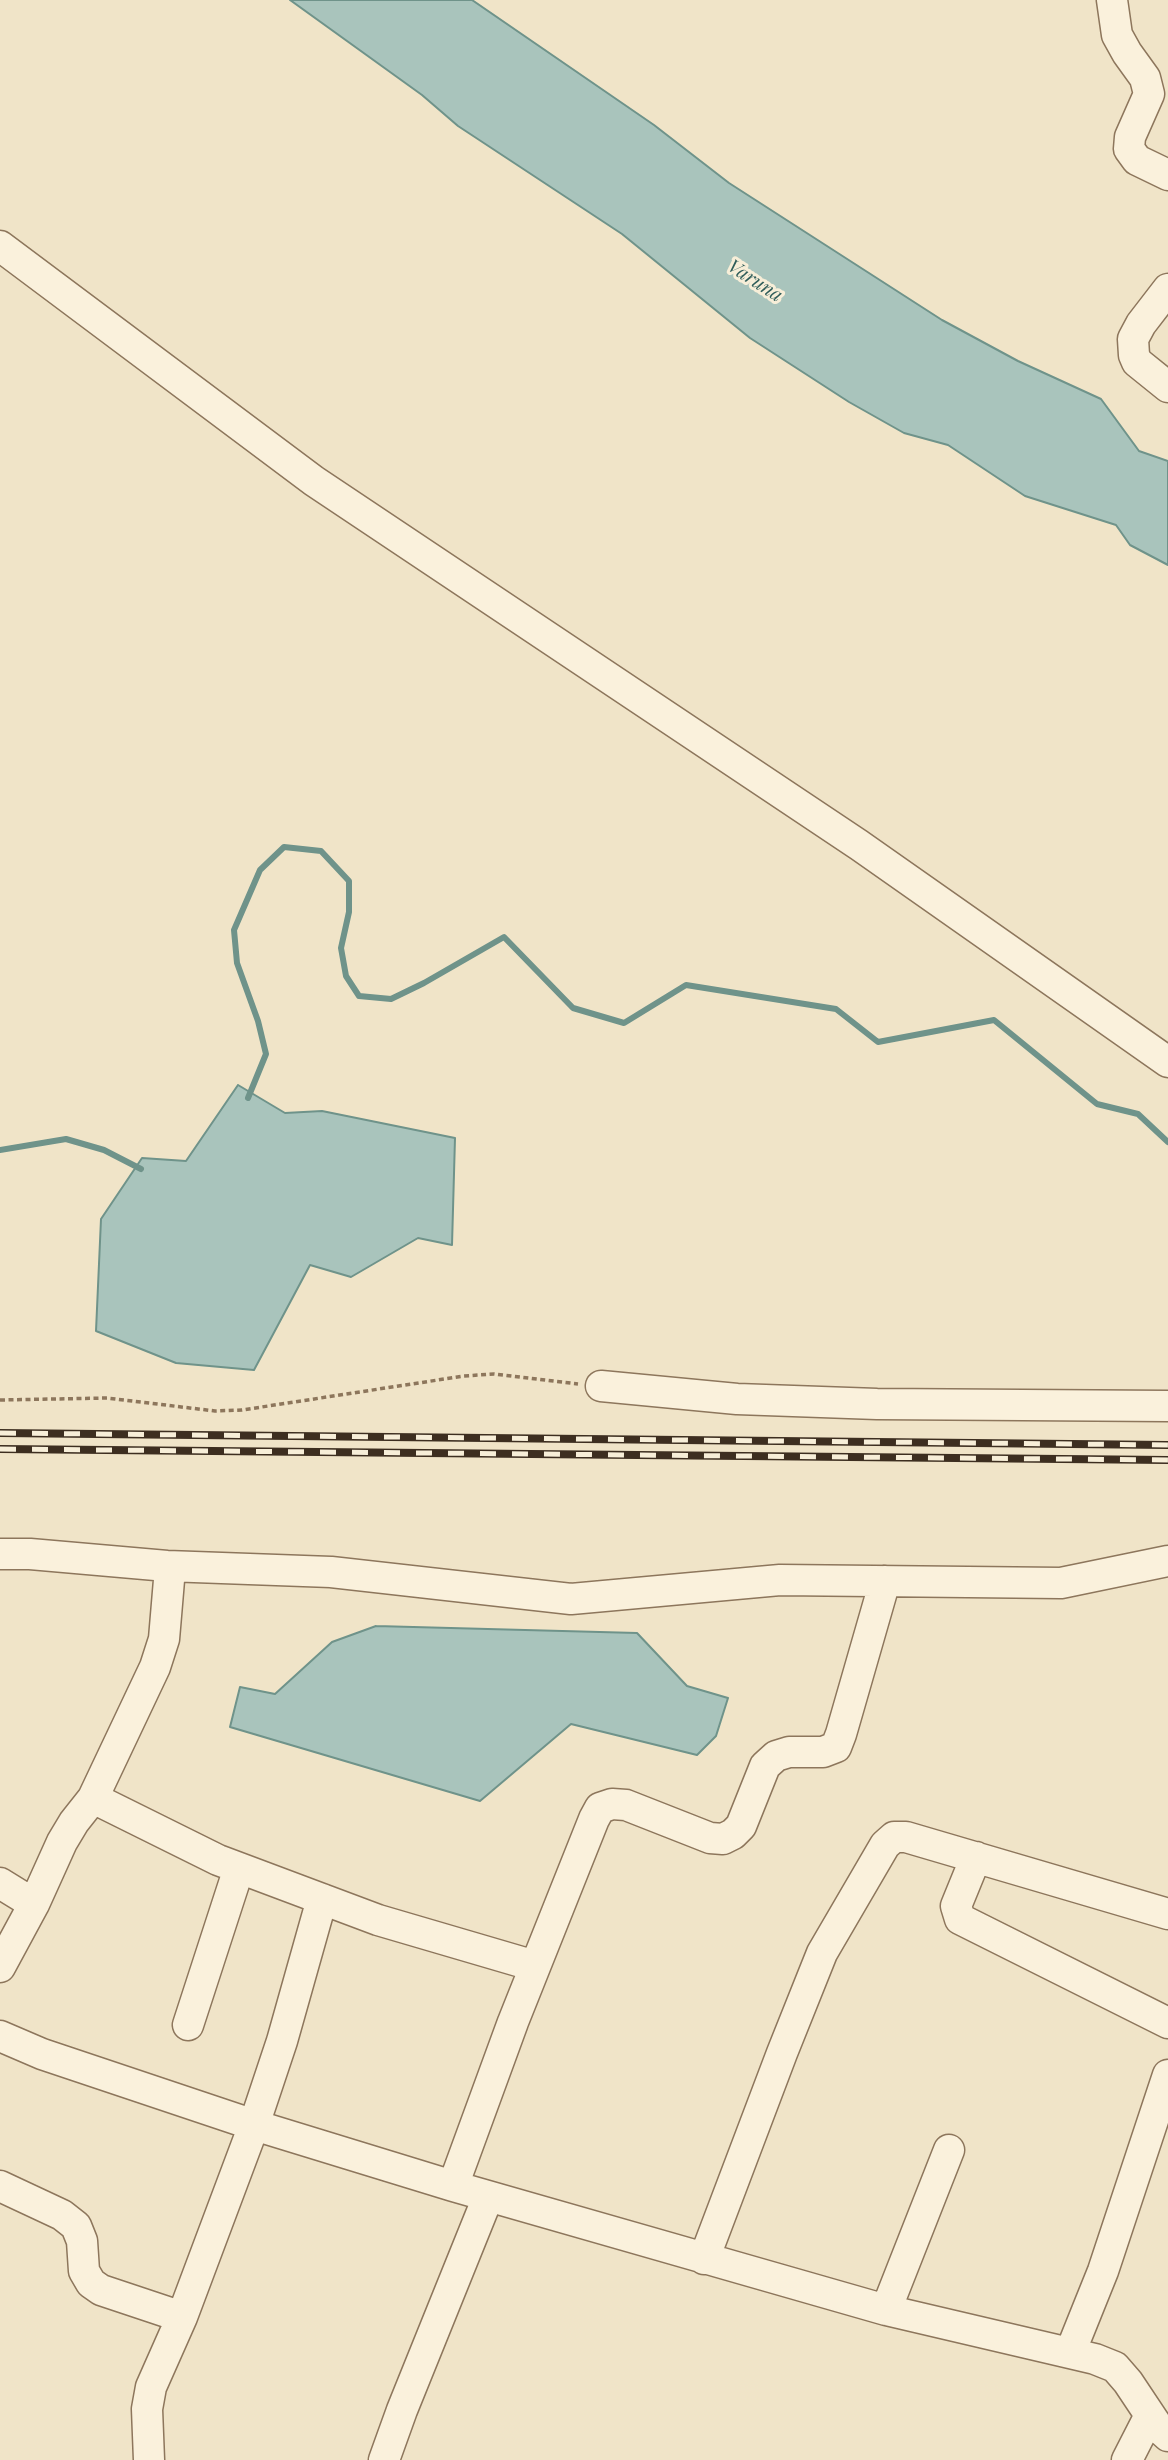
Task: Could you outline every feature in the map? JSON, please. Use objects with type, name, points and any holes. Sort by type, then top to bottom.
[{"type":"street","points":[[1112,0],[1117,35],[1145,78],[1149,94],[1130,137],[1129,149],[1137,160],[1168,175]]},
{"type":"street","points":[[0,246],[314,481],[859,845],[1168,1062]]},
{"type":"street","points":[[1168,289],[1133,339],[1137,362],[1168,387]]},
{"type":"street","points":[[601,1386],[737,1399],[826,1403],[1168,1406]]},
{"type":"street","points":[[0,1554],[30,1554],[167,1566],[353,1574],[570,1599],[780,1580],[1060,1583],[1168,1561]]},
{"type":"street","points":[[0,1967],[34,1904],[62,1842],[93,1798],[155,1667],[164,1639],[167,1566]]},
{"type":"street","points":[[453,2186],[535,1966],[600,1808],[612,1804],[625,1805],[710,1838],[723,1839],[733,1834],[741,1826],[765,1766],[776,1756],[789,1752],[823,1752],[836,1747],[885,1581]]},
{"type":"street","points":[[93,1798],[239,1868],[378,1920],[535,1966]]},
{"type":"street","points":[[704,2259],[822,1953],[885,1845],[894,1837],[906,1837],[1168,1914]]},
{"type":"street","points":[[976,1857],[956,1906],[960,1919],[1168,2023]]},
{"type":"street","points":[[188,2025],[239,1868]]},
{"type":"street","points":[[0,1883],[34,1904]]},
{"type":"street","points":[[149,2460],[147,2409],[151,2387],[182,2317],[254,2125],[282,2040],[322,1899]]},
{"type":"street","points":[[0,2036],[42,2054],[254,2125],[488,2197],[886,2310],[1070,2353],[1115,2367],[1159,2425],[1127,2460]]},
{"type":"street","points":[[1070,2353],[1103,2271],[1168,2075]]},
{"type":"street","points":[[886,2310],[949,2150]]},
{"type":"street","points":[[0,2186],[62,2215],[76,2226],[82,2241],[84,2270],[91,2283],[101,2290],[182,2317]]},
{"type":"street","points":[[384,2460],[488,2197]]},
{"type":"path","points":[[0,1400],[107,1398],[215,1411],[242,1410],[464,1376],[494,1374],[601,1386]]},
{"type":"water","name":"Varuna","points":[[290,0],[472,0],[654,125],[729,183],[942,320],[1018,361],[1101,399],[1139,451],[1168,461],[1168,565],[1130,545],[1116,525],[1025,496],[948,445],[904,433],[849,402],[750,338],[622,234],[458,126],[422,95]]},
{"type":"water","points":[[238,1085],[285,1113],[322,1111],[455,1138],[452,1245],[418,1238],[351,1277],[310,1265],[254,1370],[176,1363],[96,1331],[101,1219],[142,1158],[186,1161]]},
{"type":"water","points":[[376,1626],[637,1633],[687,1686],[728,1698],[716,1736],[697,1755],[571,1724],[480,1801],[230,1727],[240,1687],[275,1694],[332,1642]]},
{"type":"waterway","points":[[248,1098],[266,1054],[258,1021],[237,963],[234,930],[260,870],[284,847],[321,851],[349,881],[349,912],[341,948],[346,976],[359,996],[391,999],[504,937],[573,1008],[624,1023],[686,985],[836,1009],[878,1042],[994,1020],[1097,1104],[1138,1114],[1168,1142]]},
{"type":"waterway","points":[[0,1150],[66,1139],[104,1150],[141,1169]]},
{"type":"railway","points":[[0,1433],[1168,1445]]},
{"type":"railway","points":[[0,1449],[1168,1460]]}]
